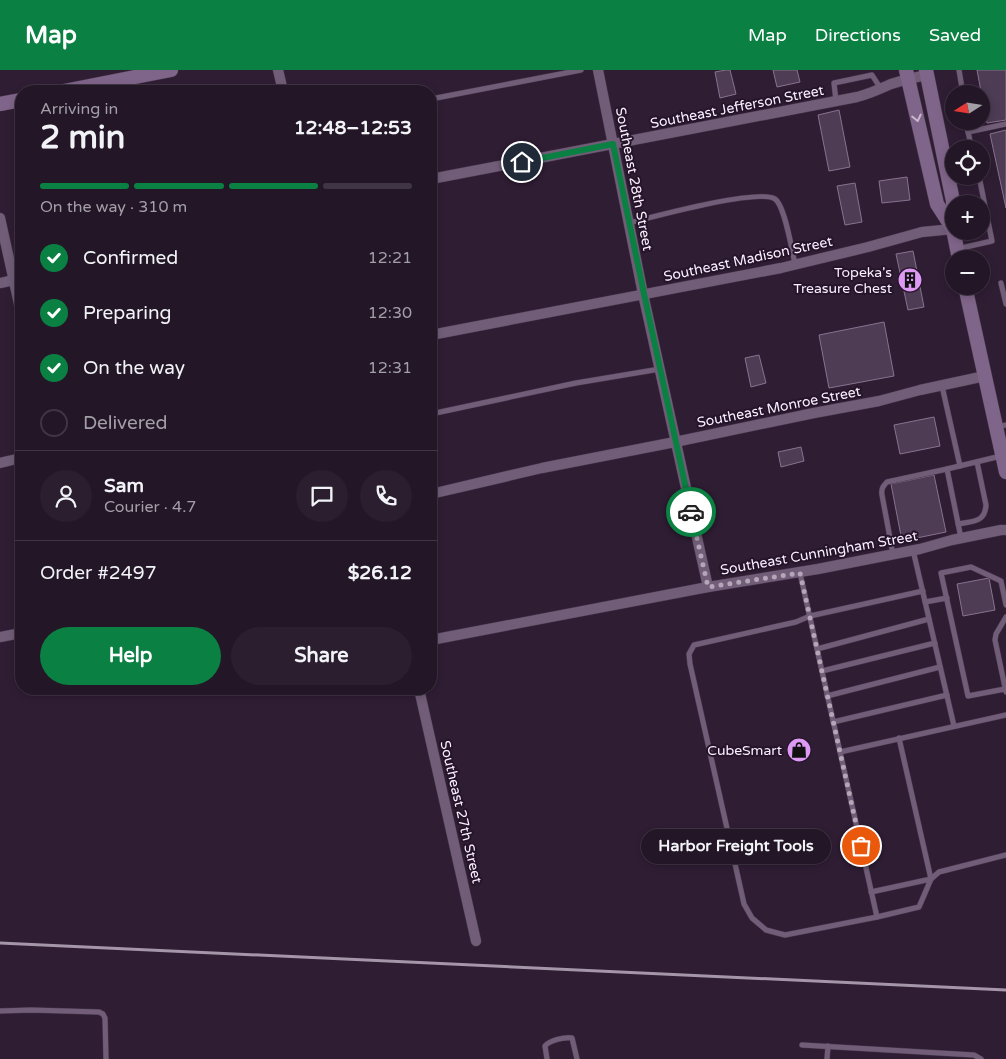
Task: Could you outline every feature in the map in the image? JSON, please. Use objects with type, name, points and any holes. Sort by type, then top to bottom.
[{"type":"main road","points":[[95,85],[171,70]]},
{"type":"main road","points":[[929,72],[952,195]]},
{"type":"main road","points":[[907,74],[937,204],[945,217]]},
{"type":"main road","points":[[0,104],[15,101]]},
{"type":"main road","points":[[967,295],[985,376],[1001,426],[1002,456],[1006,472]]},
{"type":"street","points":[[278,70],[282,85]]},
{"type":"street","name":"Southeast 28th Street","points":[[598,70],[675,442],[708,587]]},
{"type":"street","name":"Southeast Jefferson Street","points":[[437,178],[857,98],[881,89],[907,74],[929,72]]},
{"type":"street","points":[[0,218],[15,285]]},
{"type":"street","name":"Southeast Madison Street","points":[[437,334],[796,264],[922,232],[945,230]]},
{"type":"street","points":[[0,283],[14,280]]},
{"type":"street","name":"Southeast Monroe Street","points":[[437,493],[542,468],[879,401],[985,376]]},
{"type":"street","points":[[0,463],[15,459]]},
{"type":"street","name":"Southeast Cunningham Street","points":[[437,639],[708,587],[800,573],[1006,530]]},
{"type":"street","points":[[0,637],[15,634]]},
{"type":"street","name":"Southeast 27th Street","points":[[420,695],[476,941]]},
{"type":"lane","points":[[437,98],[581,70]]},
{"type":"lane","points":[[959,70],[962,85]]},
{"type":"lane","points":[[836,102],[834,82],[873,73],[881,89]]},
{"type":"lane","points":[[970,140],[968,132],[1006,124]]},
{"type":"lane","points":[[968,250],[992,241],[981,185]]},
{"type":"lane","points":[[629,223],[722,201],[752,197],[773,198],[777,200],[784,215],[796,264]]},
{"type":"lane","points":[[1001,283],[1006,304]]},
{"type":"lane","points":[[437,413],[576,383],[660,369]]},
{"type":"lane","points":[[942,385],[960,466]]},
{"type":"lane","points":[[892,554],[881,490],[887,482],[1002,456]]},
{"type":"lane","points":[[958,524],[979,519],[986,512],[977,462]]},
{"type":"lane","points":[[947,468],[961,538]]},
{"type":"lane","points":[[913,550],[954,726]]},
{"type":"lane","points":[[1006,605],[1001,581],[971,568],[941,574],[968,696],[1006,691],[995,640],[996,634],[1006,617]]},
{"type":"lane","points":[[800,573],[877,917]]},
{"type":"lane","points":[[923,591],[810,616],[796,622],[694,645],[689,654],[690,664],[744,904],[752,918],[766,930],[785,934],[877,917],[919,907],[931,879],[939,872],[1006,855]]},
{"type":"lane","points":[[925,602],[947,598]]},
{"type":"lane","points":[[817,649],[929,619]]},
{"type":"lane","points":[[822,671],[935,643]]},
{"type":"lane","points":[[827,696],[940,667]]},
{"type":"lane","points":[[833,722],[947,695]]},
{"type":"lane","points":[[840,752],[1006,715]]},
{"type":"lane","points":[[899,738],[931,879]]},
{"type":"lane","points":[[871,892],[931,879]]},
{"type":"lane","points":[[0,1011],[99,1012],[105,1018],[106,1059]]},
{"type":"lane","points":[[547,1059],[545,1046],[548,1042],[568,1037],[572,1038],[577,1059]]},
{"type":"lane","points":[[802,1045],[974,1055],[981,1059]]},
{"type":"lane","points":[[827,1059],[828,1046]]},
{"type":"building","points":[[730,70],[736,94],[720,98],[715,72]]},
{"type":"building","points":[[773,70],[797,70],[800,82],[777,87]]},
{"type":"building","points":[[977,70],[1006,70],[1006,120],[990,123],[990,85],[980,85]]},
{"type":"building","points":[[839,110],[850,167],[829,171],[818,115]]},
{"type":"building","points":[[1006,130],[1006,208],[990,134]]},
{"type":"building","points":[[907,177],[910,200],[882,203],[879,181]]},
{"type":"building","points":[[855,183],[862,222],[845,225],[837,186]]},
{"type":"building","name":"Topeka's Treasure Chest","points":[[913,251],[924,307],[908,310],[896,254]]},
{"type":"building","points":[[884,322],[894,376],[829,388],[819,335]]},
{"type":"building","points":[[759,355],[766,383],[751,387],[745,358]]},
{"type":"building","points":[[934,417],[940,446],[900,454],[894,425]]},
{"type":"building","points":[[801,447],[804,461],[781,467],[778,452]]},
{"type":"building","points":[[934,475],[946,532],[902,541],[891,484]]},
{"type":"building","points":[[989,578],[995,610],[963,616],[957,584]]},
{"type":"railway","points":[[0,943],[1006,990]]},
{"type":"way so far","points":[[691,512],[708,587],[800,573],[861,846]]},
{"type":"place","name":"Topeka's Treasure Chest","points":[[910,280]]},
{"type":"place","name":"CubeSmart","points":[[799,750]]},
{"type":"place","name":"Harbor Freight Tools","points":[[861,846]]},
{"type":"route","points":[[522,162],[613,144],[691,512]]}]
